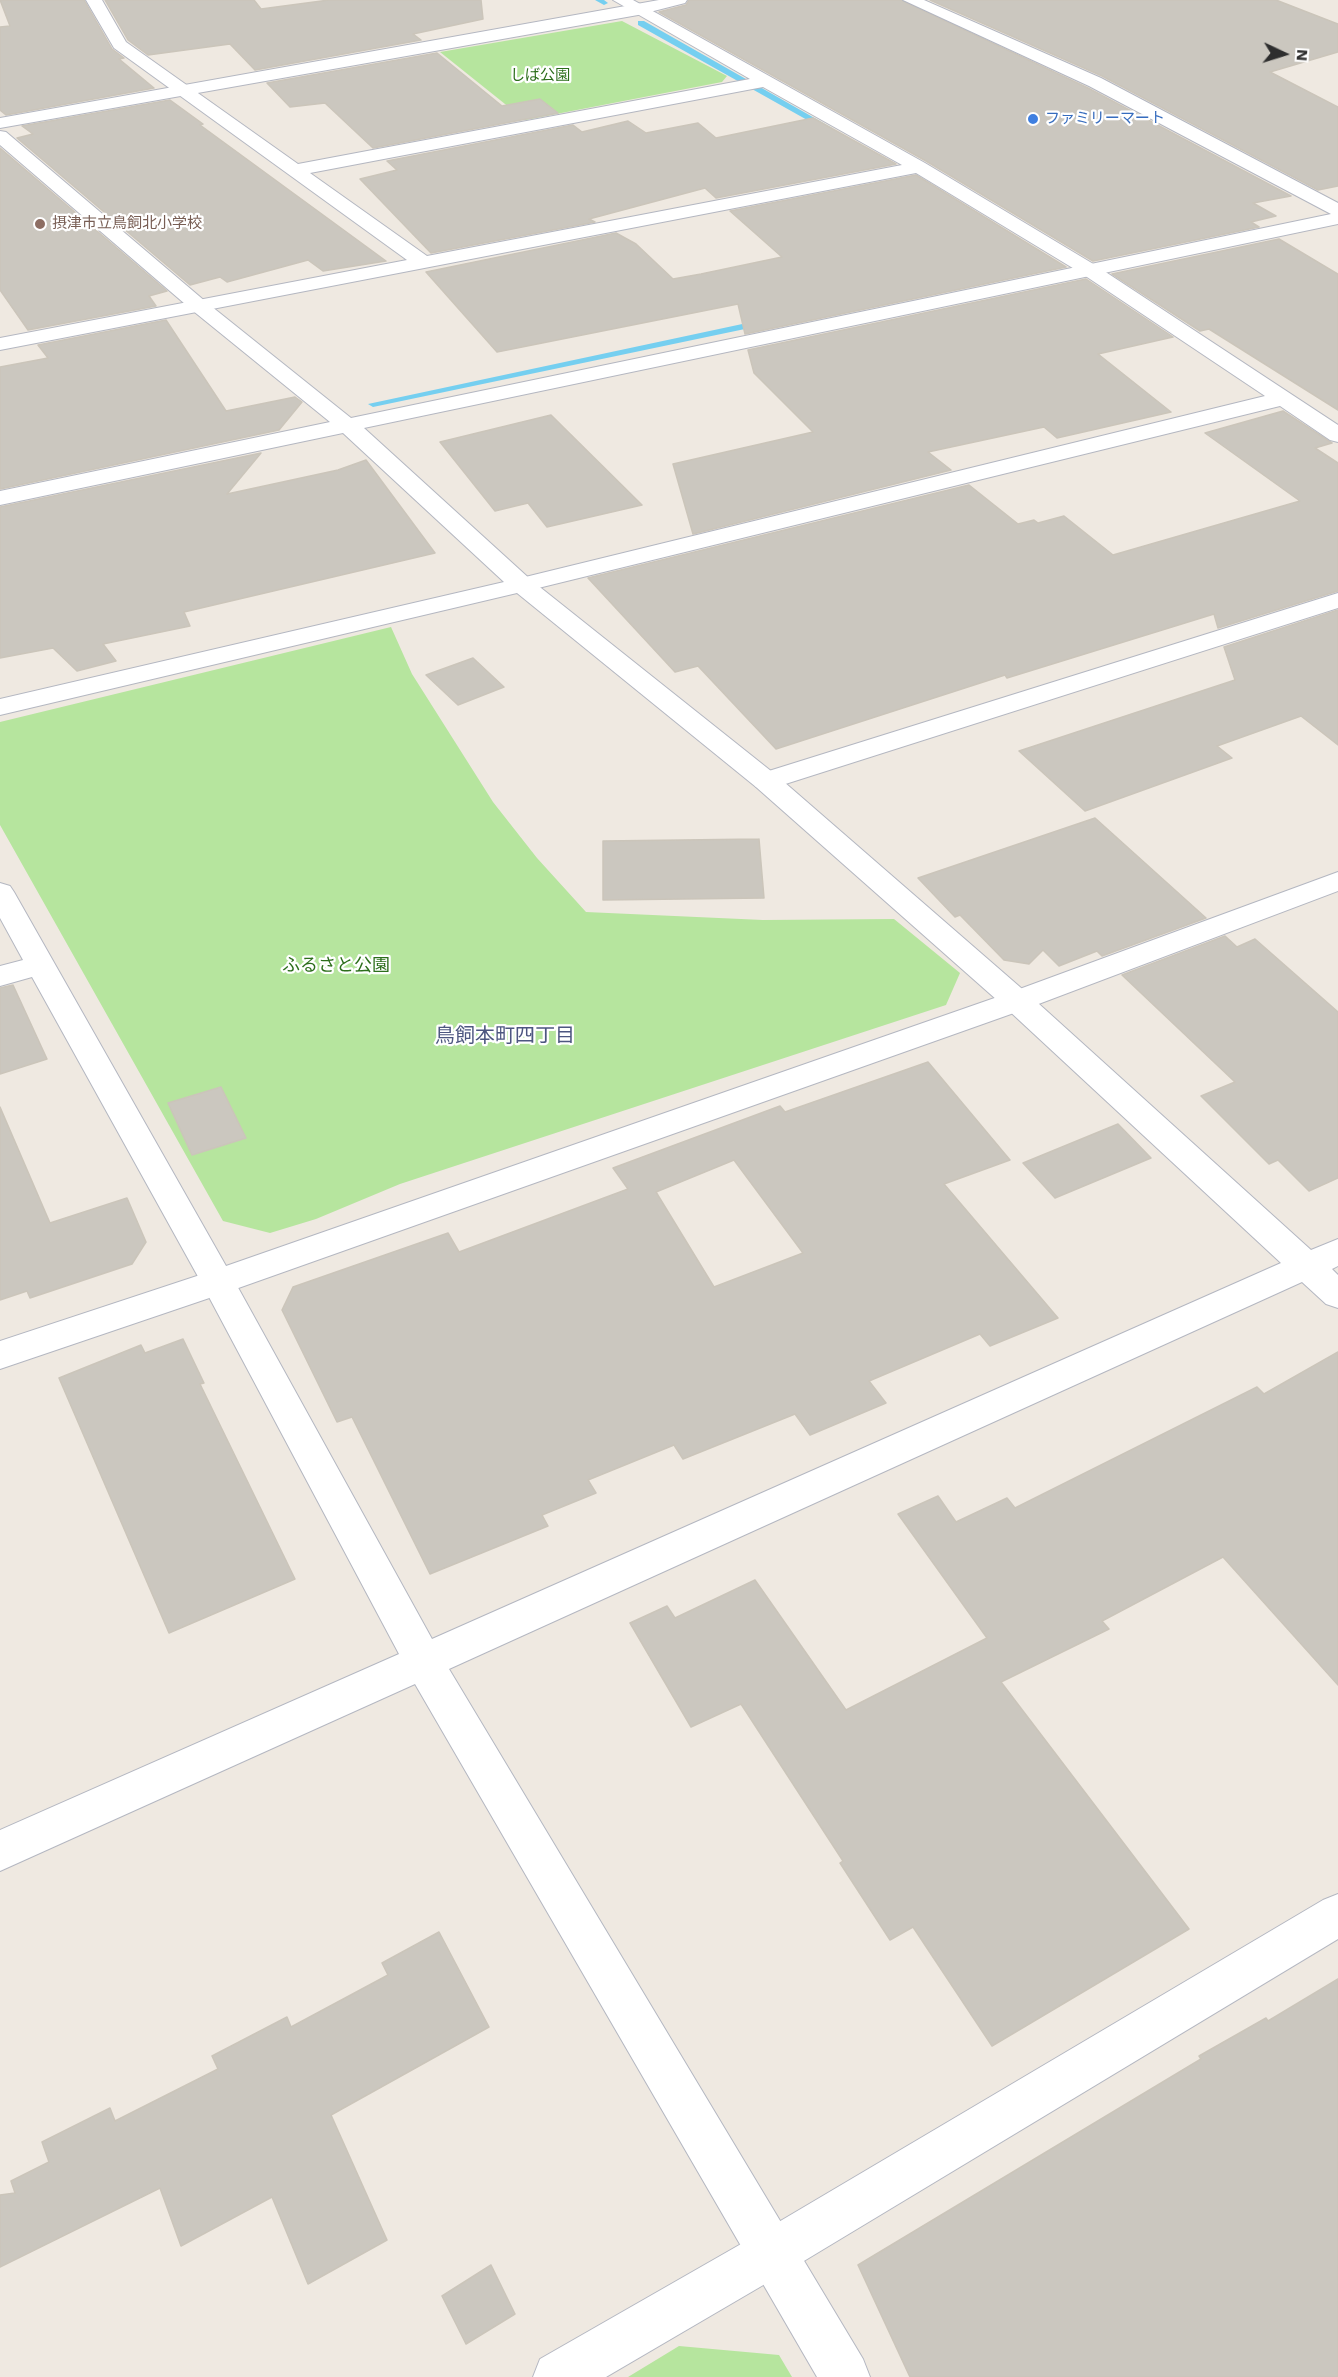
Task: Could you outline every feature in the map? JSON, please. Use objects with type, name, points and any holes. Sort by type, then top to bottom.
[{"type":"street","points":[[94,0],[120,45],[425,264]]},
{"type":"street","points":[[621,0],[920,167],[1088,269],[1338,435]]},
{"type":"street","points":[[0,123],[638,10],[679,0]]},
{"type":"street","points":[[911,0],[1095,82],[1338,210]]},
{"type":"street","points":[[296,170],[766,81]]},
{"type":"street","points":[[0,136],[199,306],[349,427],[522,585],[766,781],[1017,1001],[1322,1259],[1338,1295]]},
{"type":"street","points":[[0,344],[920,167]]},
{"type":"street","points":[[0,498],[349,427],[1338,218]]},
{"type":"street","points":[[0,707],[522,585],[1281,399]]},
{"type":"street","points":[[766,781],[1338,600]]},
{"type":"street","points":[[0,1355],[218,1282],[1017,1001],[1338,881]]},
{"type":"street","points":[[0,892],[218,1282],[423,1661],[845,2377]]},
{"type":"street","points":[[0,976],[40,964]]},
{"type":"street","points":[[0,1851],[1322,1259]]},
{"type":"street","points":[[558,2377],[772,2253],[1338,1915]]},
{"type":"green space","name":"しば公園","points":[[622,21],[727,76],[722,82],[525,120],[440,52]]},
{"type":"green space","name":"ふるさと公園","points":[[391,627],[412,674],[493,802],[537,858],[586,912],[763,920],[894,919],[960,973],[946,1005],[400,1184],[316,1219],[270,1233],[223,1221],[0,825],[0,722]]},
{"type":"green space","points":[[679,2346],[779,2355],[792,2377],[628,2377]]},
{"type":"building","points":[[0,0],[84,0],[112,49],[124,58],[119,59],[154,88],[6,115],[0,110],[0,27],[10,26]]},
{"type":"building","points":[[105,0],[254,0],[261,9],[329,0],[481,0],[483,19],[413,34],[421,40],[255,70],[230,44],[148,55],[128,40]]},
{"type":"building","points":[[689,0],[901,0],[1088,88],[1291,196],[1253,203],[1276,216],[1251,222],[1259,227],[1093,261],[926,161],[659,12],[686,5]]},
{"type":"building","points":[[930,0],[1276,0],[1338,24],[1338,52],[1270,72],[1338,107],[1338,186],[1318,190],[1102,76]]},
{"type":"building","points":[[437,53],[502,106],[540,99],[558,113],[373,148],[325,103],[290,107],[267,83]]},
{"type":"building","points":[[170,100],[203,124],[200,125],[386,261],[323,271],[308,260],[227,282],[220,277],[190,285],[17,138],[33,134],[22,126]]},
{"type":"building","points":[[813,118],[896,164],[716,198],[705,188],[589,219],[595,222],[431,253],[360,179],[397,170],[387,161],[573,125],[582,132],[628,121],[646,133],[698,123],[716,138]]},
{"type":"building","name":"摂津市立鳥飼北小学校","points":[[0,148],[167,291],[149,296],[156,306],[28,330],[0,290]]},
{"type":"building","points":[[916,175],[1066,267],[745,334],[738,304],[497,352],[426,272],[616,233],[636,244],[673,279],[701,274],[782,257],[730,211]]},
{"type":"building","points":[[1279,239],[1338,274],[1338,410],[1209,329],[1200,331],[1112,274]]},
{"type":"building","points":[[1086,279],[1173,337],[1098,354],[1171,412],[1057,438],[1044,427],[928,452],[951,470],[693,534],[673,464],[813,432],[754,373],[748,350]]},
{"type":"building","points":[[166,320],[226,411],[295,397],[302,402],[279,430],[0,489],[0,367],[48,358],[38,345]]},
{"type":"building","points":[[1283,411],[1332,443],[1315,448],[1338,463],[1338,591],[1218,628],[1214,614],[1007,678],[1005,675],[776,749],[698,666],[675,672],[588,578],[969,485],[1018,524],[1034,520],[1038,523],[1064,516],[1113,555],[1300,501],[1205,433]]},
{"type":"building","points":[[551,415],[642,505],[547,527],[528,503],[495,511],[440,442]]},
{"type":"building","points":[[261,453],[227,494],[338,470],[366,460],[435,553],[184,612],[190,626],[103,644],[116,661],[77,671],[53,648],[0,658],[0,507]]},
{"type":"building","points":[[1338,610],[1338,745],[1301,716],[1217,746],[1232,758],[1085,811],[1019,751],[1235,680],[1224,647]]},
{"type":"building","points":[[473,658],[504,687],[458,705],[426,675]]},
{"type":"building","points":[[1095,818],[1206,918],[1102,956],[1097,951],[1059,966],[1043,950],[1029,964],[1004,960],[960,915],[955,917],[918,878]]},
{"type":"building","points":[[759,839],[764,898],[603,900],[603,841]]},
{"type":"building","points":[[1225,936],[1237,947],[1255,939],[1338,1012],[1338,1178],[1309,1191],[1278,1160],[1269,1164],[1201,1096],[1235,1082],[1122,975]]},
{"type":"building","points":[[13,985],[47,1059],[0,1074],[0,988]]},
{"type":"building","points":[[928,1062],[1010,1160],[944,1184],[1058,1318],[990,1346],[980,1334],[869,1381],[886,1403],[810,1435],[795,1414],[683,1459],[674,1445],[588,1480],[596,1493],[542,1515],[548,1526],[430,1574],[352,1417],[337,1422],[282,1310],[293,1287],[448,1233],[459,1252],[628,1189],[613,1168],[780,1106],[785,1112]],"holes":[[[734,1160],[803,1253],[714,1287],[656,1192]]]},
{"type":"building","points":[[221,1087],[246,1138],[192,1155],[168,1103]]},
{"type":"building","points":[[0,1107],[50,1223],[127,1198],[146,1242],[132,1264],[30,1298],[27,1291],[0,1300]]},
{"type":"building","points":[[1118,1124],[1151,1158],[1055,1198],[1023,1163]]},
{"type":"building","points":[[183,1339],[204,1383],[200,1384],[295,1579],[169,1633],[59,1378],[141,1345],[145,1353]]},
{"type":"building","points":[[1338,1352],[1338,1685],[1223,1557],[1102,1621],[1109,1629],[1001,1682],[1189,1929],[992,2046],[913,1927],[890,1940],[840,1863],[843,1861],[741,1704],[691,1727],[630,1623],[667,1606],[675,1618],[755,1580],[846,1710],[987,1638],[898,1514],[938,1496],[956,1522],[1007,1498],[1015,1508],[1257,1387],[1264,1394]]},
{"type":"building","points":[[439,1932],[489,2027],[331,2115],[387,2240],[308,2284],[272,2197],[181,2246],[160,2188],[0,2267],[0,2195],[15,2193],[11,2181],[49,2162],[42,2142],[110,2108],[115,2121],[218,2069],[212,2056],[287,2017],[291,2027],[388,1975],[382,1963]]},
{"type":"building","points":[[1338,1979],[1338,2377],[910,2377],[858,2265],[1201,2059],[1199,2056],[1266,2018],[1268,2021]]},
{"type":"building","points":[[491,2265],[515,2314],[466,2344],[442,2296]]},
{"type":"waterway","points":[[599,0],[604,3]]},
{"type":"waterway","points":[[641,23],[828,128]]},
{"type":"waterway","points":[[373,404],[761,323]]},
{"type":"place","name":"ファミリーマート","points":[[1033,119]]},
{"type":"place","name":"摂津市立鳥飼北小学校","points":[[40,224]]},
{"type":"district","name":"鳥飼本町四丁目","points":[[505,1036]]}]
